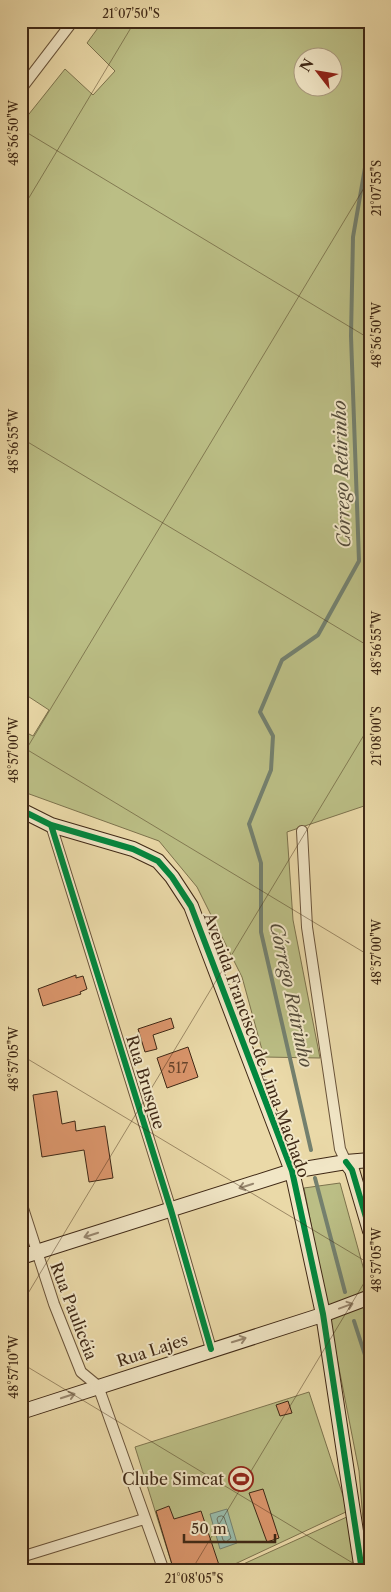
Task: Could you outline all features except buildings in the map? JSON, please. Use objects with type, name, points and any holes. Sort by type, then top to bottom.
[{"type":"street","points":[[21,89],[73,21]]},
{"type":"street","name":"Avenida Francisco de Lima Machado","points":[[21,810],[52,825],[133,849],[158,861],[172,877],[191,906],[292,1171],[323,1314],[362,1571]]},
{"type":"street","name":"Rua Brusque","points":[[52,825],[171,1210],[211,1349]]},
{"type":"street","points":[[302,831],[308,927],[340,1149],[352,1170],[370,1231]]},
{"type":"street","points":[[21,1257],[292,1171],[370,1160]]},
{"type":"street","name":"Rua Paulicéia","points":[[21,1202],[54,1304],[81,1372],[98,1386],[164,1571]]},
{"type":"street","name":"Rua Lajes","points":[[21,1412],[370,1297]]},
{"type":"street","points":[[21,1557],[144,1518]]},
{"type":"green space","points":[[103,21],[370,21],[370,804],[287,832],[293,920],[320,1058],[264,1057],[242,977],[197,887],[159,841],[21,791],[21,730],[33,736],[49,710],[23,693],[21,696],[21,124],[65,69],[93,95],[115,71],[87,43]]},
{"type":"green space","points":[[340,1183],[370,1292],[370,1571],[367,1569],[359,1471],[304,1188]]},
{"type":"green space","name":"Clube Simcat","points":[[309,1392],[348,1511],[220,1571],[174,1571],[135,1447]]},
{"type":"green space","points":[[349,1516],[357,1571],[228,1571]]},
{"type":"water","points":[[227,1509],[237,1543],[220,1549],[210,1514]]},
{"type":"waterway","name":"Córrego Retirinho","points":[[311,1150],[261,932],[261,863],[249,824],[271,770],[273,736],[260,712],[282,660],[318,635],[359,561],[351,336],[353,237],[370,139]]},
{"type":"waterway","points":[[315,1178],[345,1292]]},
{"type":"waterway","points":[[354,1321],[365,1355],[370,1385]]},
{"type":"cycle path","points":[[21,810],[51,825],[133,849],[158,861],[172,877],[191,906],[292,1171],[323,1314],[362,1571]]},
{"type":"cycle path","points":[[51,825],[171,1210],[211,1349]]},
{"type":"cycle path","points":[[346,1162],[352,1170],[370,1231]]},
{"type":"place","name":"Clube Simcat","points":[[241,1479]]}]
